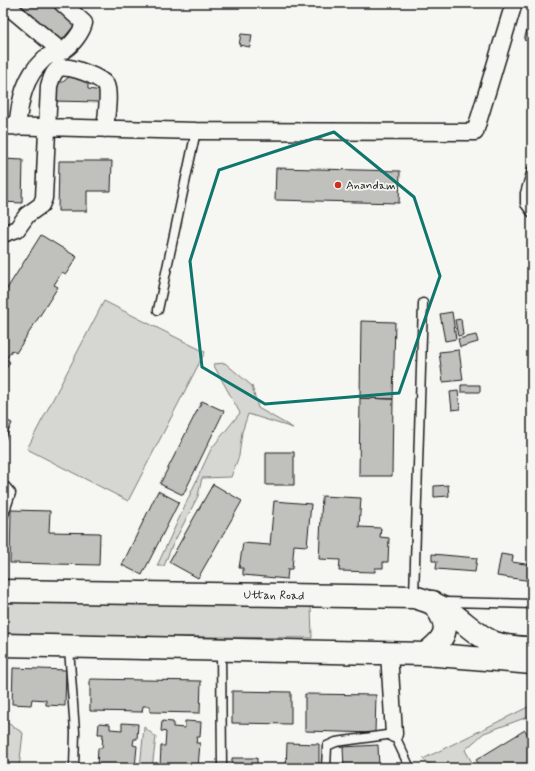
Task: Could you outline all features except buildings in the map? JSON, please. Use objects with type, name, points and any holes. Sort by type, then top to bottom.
[{"type":"main road","name":"Uttan Road","points":[[3,591],[423,599],[451,613],[476,633],[494,643],[518,648],[532,648]]},
{"type":"main road","points":[[423,599],[441,613],[446,623],[445,634],[438,644],[425,654]]},
{"type":"main road","points":[[3,645],[425,654],[532,663]]},
{"type":"street","points":[[4,3],[61,51]]},
{"type":"street","points":[[62,3],[84,23],[83,29],[61,51],[45,57],[31,74],[10,126],[196,132],[475,132],[514,3]]},
{"type":"street","points":[[3,234],[17,229],[27,215],[41,205],[44,198],[49,86],[54,74],[60,68],[71,67],[93,76],[105,84],[108,90],[105,129]]},
{"type":"street","points":[[389,653],[394,734]]},
{"type":"lane","points":[[158,310],[196,132]]},
{"type":"lane","points":[[532,170],[525,193],[525,204],[532,213]]},
{"type":"lane","points":[[423,303],[423,599],[532,604]]},
{"type":"lane","points":[[3,486],[6,487],[11,494],[3,517]]},
{"type":"lane","points":[[69,647],[75,732],[74,768]]},
{"type":"lane","points":[[221,649],[222,768]]},
{"type":"lane","points":[[326,768],[326,746],[336,742],[394,734],[410,768]]},
{"type":"highlighted area","points":[[334,132],[414,197],[440,276],[399,393],[265,404],[202,367],[190,261],[219,170]]},
{"type":"shaded area","points":[[104,301],[205,352],[128,501],[27,449]]},
{"type":"shaded area","points":[[225,363],[252,386],[258,408],[293,428],[248,414],[242,432],[239,456],[231,477],[202,478],[198,496],[171,548],[164,566],[157,566],[211,449],[240,413],[213,364]]},
{"type":"shaded area","points":[[3,600],[311,605],[312,638],[3,635]]},
{"type":"shaded area","points":[[532,705],[530,716],[484,733],[465,750],[475,768],[440,767],[428,763],[423,759]]},
{"type":"shaded area","points":[[3,720],[23,733],[19,768],[6,768],[7,737],[3,736]]},
{"type":"shaded area","points":[[144,727],[156,737],[152,768],[140,768]]},
{"type":"place","name":"Anandam","points":[[338,185]]}]
